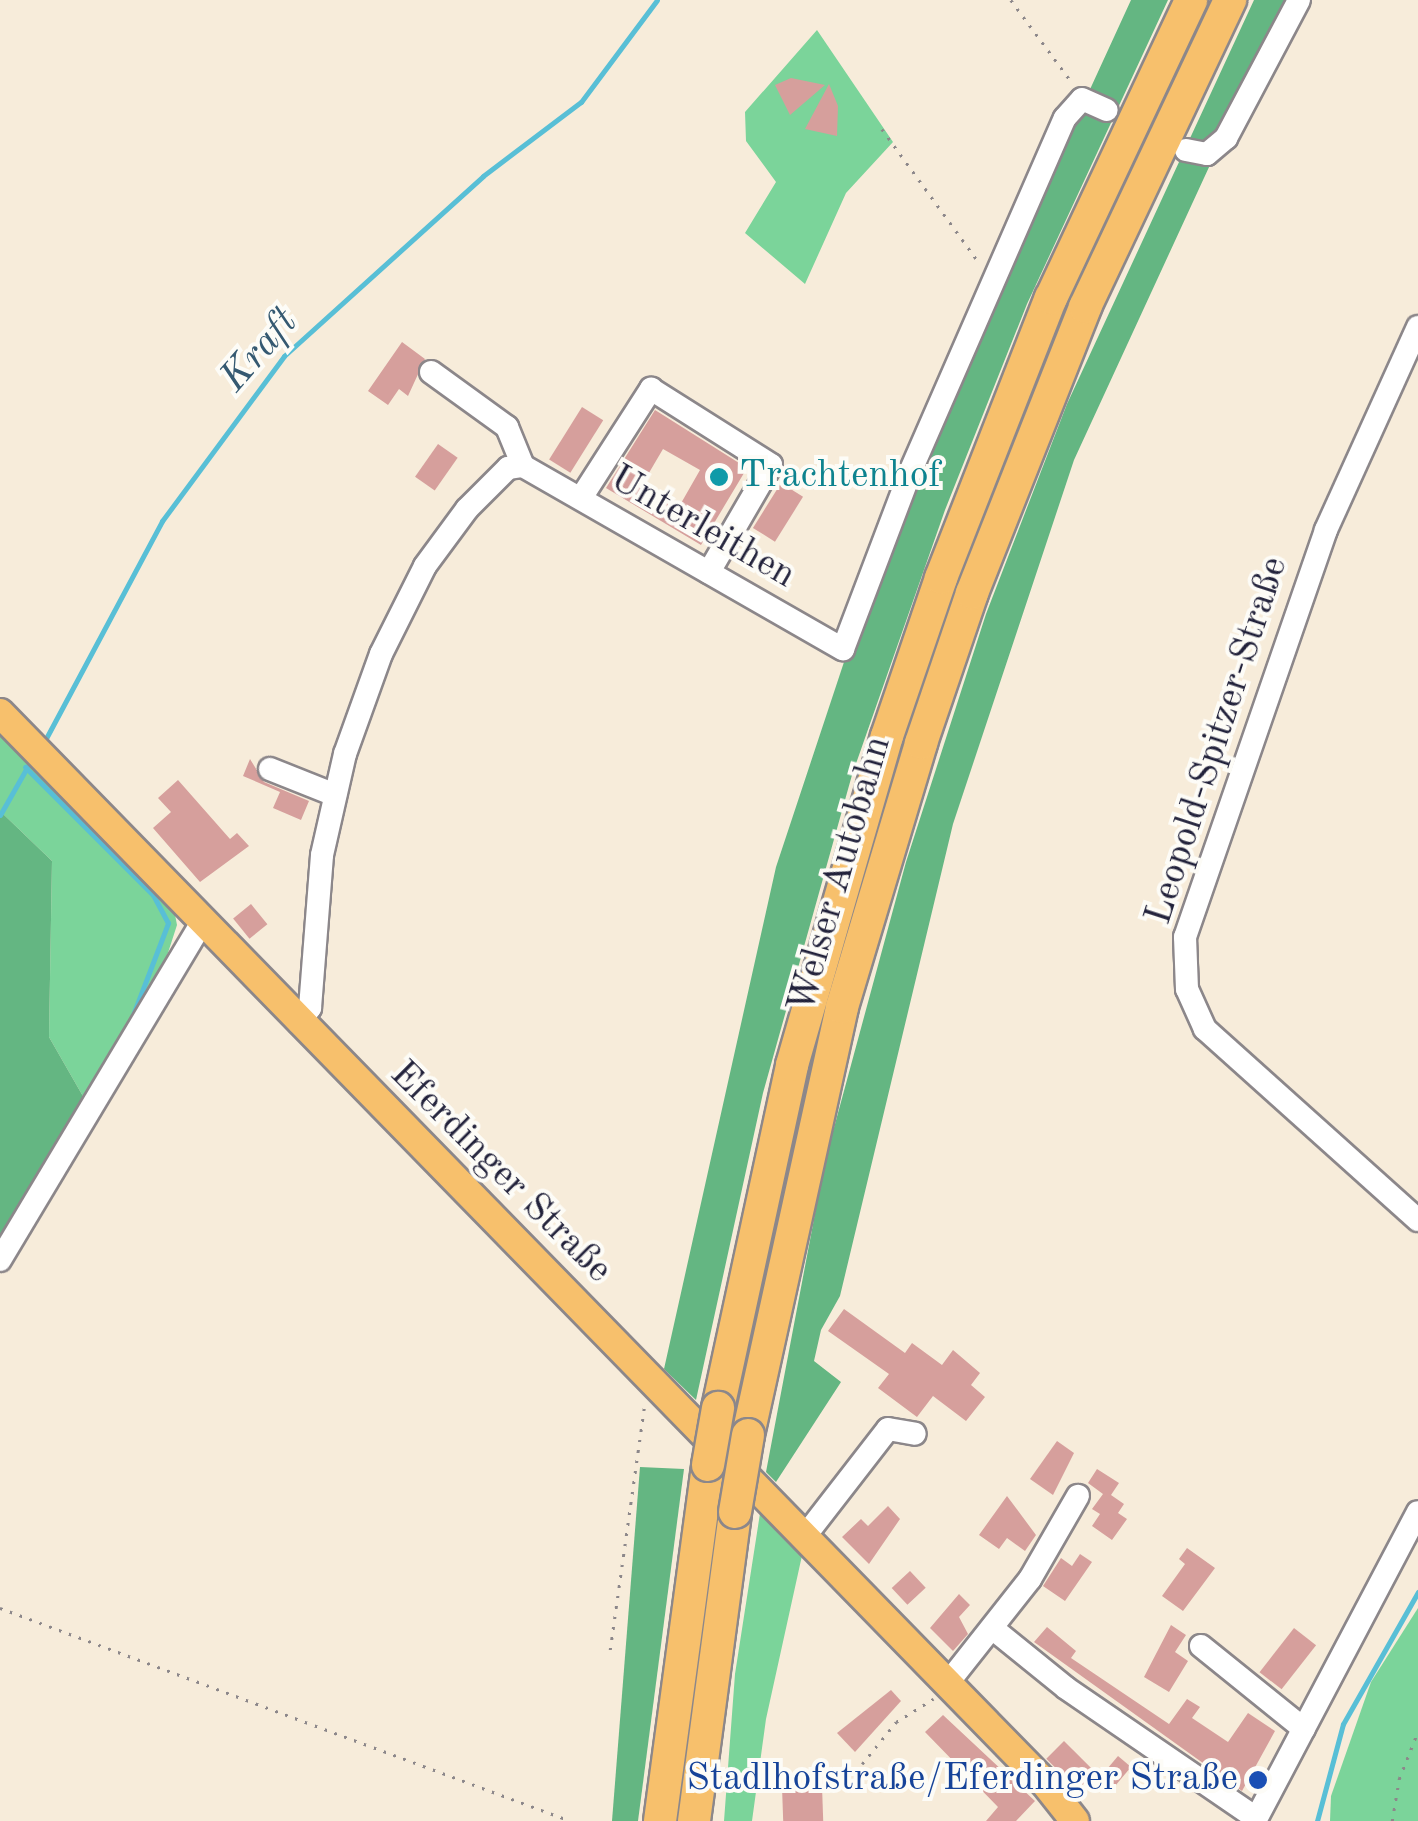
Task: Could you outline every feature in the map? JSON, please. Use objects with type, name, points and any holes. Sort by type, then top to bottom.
[{"type":"highway","name":"Welser Autobahn","points":[[660,1821],[718,1408],[792,1064],[887,736],[940,578],[1052,298],[1191,0]]},
{"type":"highway","name":"Welser Autobahn","points":[[694,1821],[734,1512],[748,1435],[774,1298],[842,1008],[940,687],[1084,308],[1230,0]]},
{"type":"main road","name":"Eferdinger Straße","points":[[0,713],[299,1023],[805,1536],[1075,1821]]},
{"type":"street","points":[[1186,150],[1207,154],[1226,138],[1298,0]]},
{"type":"street","points":[[1082,99],[1107,110]]},
{"type":"street","name":"Unterleithen","points":[[523,466],[843,649],[995,274],[1065,118],[1082,99]]},
{"type":"street","name":"Leopold-Spitzer-Straße","points":[[1418,327],[1326,530],[1185,937],[1187,989],[1205,1029],[1418,1220]]},
{"type":"street","points":[[299,1023],[310,1008],[322,854],[380,654],[426,566],[467,509],[508,468],[523,466],[507,427],[431,372]]},
{"type":"street","points":[[580,498],[651,389],[771,466],[709,572]]},
{"type":"street","points":[[270,769],[336,795]]},
{"type":"street","points":[[0,1260],[202,922]]},
{"type":"street","points":[[805,1536],[888,1428],[915,1434]]},
{"type":"street","points":[[948,1684],[1030,1580],[1078,1496]]},
{"type":"street","points":[[992,1628],[1066,1688],[1256,1820],[1418,1512]]},
{"type":"street","points":[[1201,1646],[1304,1729]]},
{"type":"path","points":[[1011,0],[1082,99]]},
{"type":"path","points":[[882,129],[926,196],[995,274]]},
{"type":"path","points":[[610,1650],[645,1400],[655,1384]]},
{"type":"path","points":[[0,1608],[571,1821]]},
{"type":"path","points":[[862,1764],[896,1722],[948,1684]]},
{"type":"path","points":[[1392,1821],[1399,1778],[1418,1731]]},
{"type":"green space","points":[[1131,0],[1168,0],[1027,304],[945,510],[852,775],[763,1093],[696,1400],[664,1369],[776,867],[844,662],[934,429]]},
{"type":"green space","points":[[1254,0],[1286,0],[1074,460],[953,824],[840,1296],[821,1330],[814,1361],[841,1382],[776,1482],[766,1472],[825,1161],[906,862],[986,614],[1067,404]]},
{"type":"green space","points":[[817,30],[893,142],[846,193],[805,284],[745,233],[776,182],[746,141],[745,112]]},
{"type":"green space","points":[[0,730],[173,904],[177,925],[166,959],[88,1105],[49,1037],[52,861],[0,811]]},
{"type":"green space","points":[[0,811],[52,861],[49,1037],[88,1105],[0,1246]]},
{"type":"green space","points":[[640,1467],[684,1469],[638,1821],[612,1821]]},
{"type":"green space","points":[[761,1507],[803,1551],[766,1719],[752,1821],[724,1821],[735,1674]]},
{"type":"green space","points":[[1418,1608],[1418,1821],[1330,1821],[1331,1796],[1371,1682]]},
{"type":"building","points":[[791,78],[825,85],[790,115],[775,85]]},
{"type":"building","points":[[829,84],[838,106],[837,136],[805,129]]},
{"type":"building","points":[[402,342],[425,359],[408,396],[399,389],[388,405],[368,391]]},
{"type":"building","points":[[582,407],[603,420],[570,473],[549,460]]},
{"type":"building","name":"Trachtenhof","points":[[655,410],[747,468],[701,545],[606,488]],"holes":[[[663,449],[700,470],[680,505],[643,483]]]},
{"type":"building","points":[[438,444],[458,458],[435,491],[415,477]]},
{"type":"building","points":[[781,483],[803,497],[775,542],[753,528]]},
{"type":"building","points":[[250,759],[264,782],[309,801],[301,820],[273,808],[280,792],[243,776]]},
{"type":"building","points":[[178,780],[230,839],[237,833],[249,846],[200,882],[153,828],[171,812],[158,798]]},
{"type":"building","points":[[251,904],[267,924],[249,939],[233,918]]},
{"type":"building","points":[[844,1309],[905,1353],[912,1343],[942,1365],[953,1350],[980,1373],[971,1385],[985,1397],[966,1421],[933,1396],[917,1417],[878,1388],[889,1374],[828,1331]]},
{"type":"building","points":[[1057,1441],[1074,1453],[1053,1495],[1030,1479]]},
{"type":"building","points":[[1097,1469],[1119,1483],[1111,1495],[1124,1504],[1118,1513],[1127,1519],[1112,1540],[1092,1526],[1100,1514],[1092,1509],[1103,1494],[1088,1483]]},
{"type":"building","points":[[1007,1496],[1036,1535],[1025,1551],[1007,1538],[999,1549],[979,1535]]},
{"type":"building","points":[[888,1506],[900,1519],[869,1564],[842,1537],[861,1519],[868,1526]]},
{"type":"building","points":[[1187,1548],[1215,1568],[1183,1611],[1162,1596],[1185,1564],[1179,1559]]},
{"type":"building","points":[[1080,1554],[1092,1562],[1065,1601],[1043,1586],[1061,1558],[1072,1566]]},
{"type":"building","points":[[910,1571],[926,1588],[907,1605],[892,1588]]},
{"type":"building","points":[[959,1594],[970,1605],[959,1617],[968,1634],[953,1651],[930,1628]]},
{"type":"building","points":[[1171,1625],[1186,1635],[1175,1652],[1188,1661],[1169,1692],[1144,1677]]},
{"type":"building","points":[[1047,1627],[1076,1651],[1071,1658],[1169,1724],[1187,1699],[1200,1707],[1192,1718],[1228,1742],[1248,1713],[1275,1731],[1242,1791],[1034,1642]]},
{"type":"building","points":[[1294,1628],[1316,1645],[1282,1689],[1260,1672]]},
{"type":"building","points":[[891,1690],[901,1701],[855,1752],[837,1733]]},
{"type":"building","points":[[943,1715],[1035,1801],[1016,1821],[986,1821],[998,1807],[925,1732]]},
{"type":"building","points":[[1064,1741],[1095,1772],[1077,1790],[1046,1759]]},
{"type":"building","points":[[1118,1756],[1131,1767],[1111,1791],[1098,1780]]},
{"type":"building","points":[[822,1786],[823,1821],[783,1821],[782,1787]]},
{"type":"waterway","name":"Kraft","points":[[43,744],[162,521],[284,356],[483,176],[581,102],[657,0]]},
{"type":"waterway","name":"Kraft","points":[[0,815],[33,757]]},
{"type":"waterway","points":[[0,1238],[131,1020],[168,923],[153,895],[25,767]]},
{"type":"waterway","points":[[1317,1821],[1343,1724],[1418,1592]]},
{"type":"place","name":"Trachtenhof","points":[[719,477]]},
{"type":"place","name":"Stadlhofstraße/Eferdinger Straße","points":[[1258,1780]]}]
